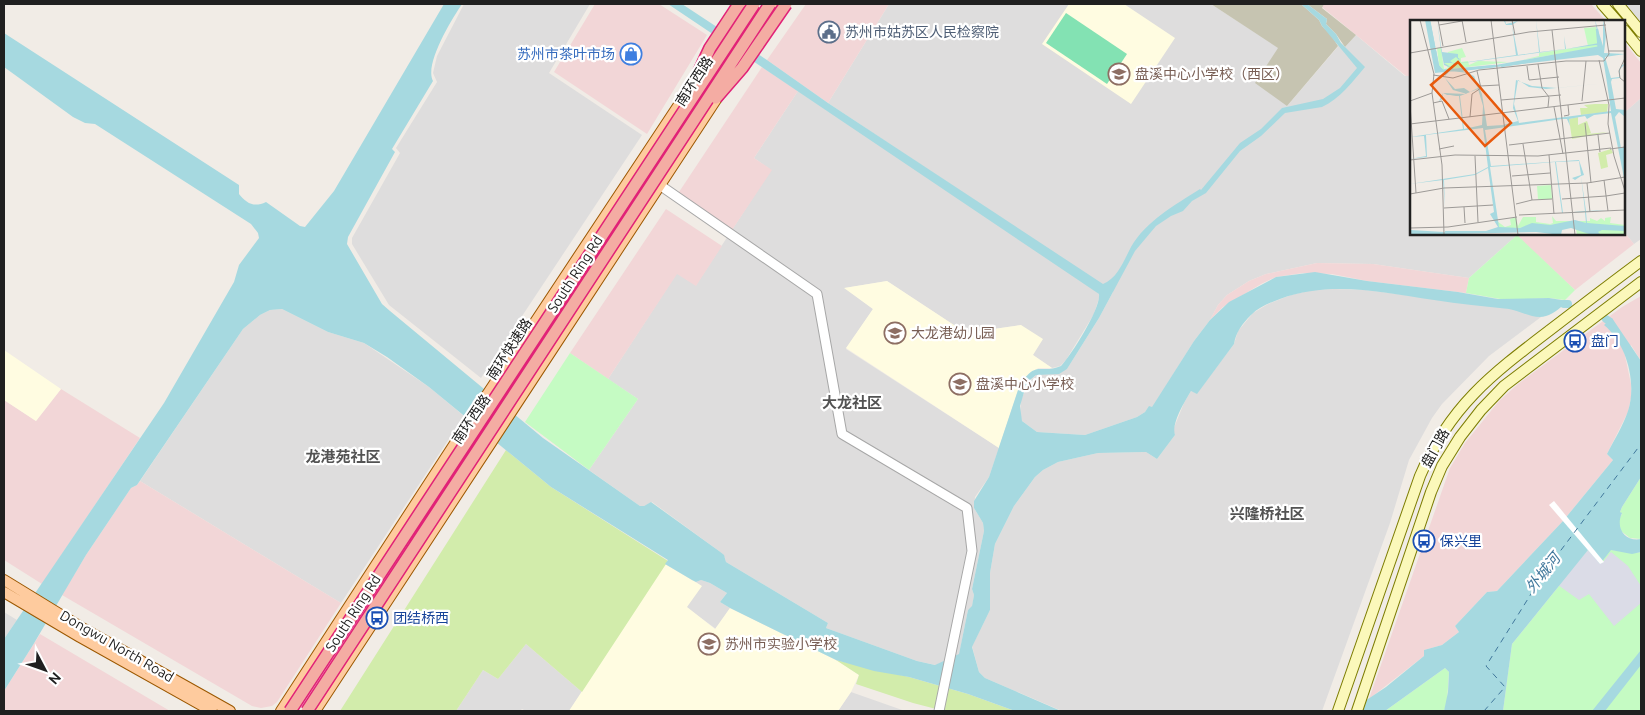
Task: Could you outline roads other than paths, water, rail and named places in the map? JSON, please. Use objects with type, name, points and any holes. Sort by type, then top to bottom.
[{"type":"highway","points":[[674,125],[710,48],[739,4]]},
{"type":"highway","name":"南环快速路","points":[[290,711],[754,4]]},
{"type":"highway","name":"South Ring Rd","points":[[307,711],[770,4]]},
{"type":"highway","points":[[686,133],[742,68],[786,4]]},
{"type":"main road","name":"南环西路","points":[[281,711],[465,428],[746,4]]},
{"type":"main road","name":"南环西路","points":[[315,711],[779,4]]},
{"type":"main road","points":[[1602,4],[1616,20]]},
{"type":"main road","points":[[1618,4],[1641,32]]},
{"type":"main road","points":[[1625,31],[1641,51]]},
{"type":"main road","name":"盘门路","points":[[1338,711],[1420,476],[1444,430],[1469,398],[1499,369],[1641,261]]},
{"type":"main road","name":"盘门路","points":[[1359,707],[1431,492],[1442,466],[1454,446],[1477,414],[1510,380],[1641,282]]},
{"type":"main road","name":"Dongwu North Road","points":[[4,580],[28,601]]},
{"type":"main road","name":"Dongwu North Road","points":[[4,592],[28,601],[212,711]]},
{"type":"main road","name":"Dongwu North Road","points":[[54,616],[84,629],[230,711]]},
{"type":"street","points":[[636,169],[817,294],[842,434],[967,508],[972,551],[939,711]]},
{"type":"water","points":[[444,4],[462,4],[440,42],[432,64],[431,73],[433,81],[392,149],[395,152],[348,237],[347,244],[382,304],[543,438],[640,506],[651,502],[724,555],[726,562],[828,623],[826,628],[917,661],[935,665],[959,654],[968,610],[972,606],[974,595],[972,589],[984,531],[983,523],[974,508],[974,501],[989,477],[1019,387],[1034,370],[1061,366],[1072,352],[1091,320],[1099,294],[668,4],[682,4],[828,103],[1103,284],[1117,273],[1131,247],[1145,229],[1171,208],[1201,190],[1240,143],[1261,129],[1282,108],[1323,99],[1340,88],[1357,68],[1319,20],[1301,4],[1307,4],[1327,19],[1326,24],[1336,34],[1341,43],[1365,67],[1346,89],[1329,104],[1322,107],[1285,113],[1261,136],[1240,151],[1206,193],[1192,201],[1183,211],[1156,226],[1135,251],[1099,318],[1067,369],[1059,374],[1036,375],[1030,380],[1020,406],[1022,421],[1037,432],[1085,435],[1137,417],[1145,412],[1149,406],[1152,407],[1194,341],[1210,320],[1229,302],[1276,277],[1315,272],[1498,299],[1549,298],[1568,301],[1552,314],[1542,317],[1509,309],[1357,290],[1319,290],[1280,299],[1261,307],[1248,318],[1238,332],[1234,344],[1197,394],[1191,391],[1177,419],[1174,430],[1175,435],[1157,459],[1146,452],[1098,453],[1058,462],[1043,470],[1035,477],[1014,506],[995,544],[990,573],[990,610],[972,647],[979,672],[985,678],[1061,711],[1015,711],[968,694],[909,677],[874,671],[836,660],[730,608],[720,602],[727,593],[710,583],[701,580],[696,582],[665,564],[668,560],[551,487],[429,387],[387,357],[364,343],[328,332],[282,309],[270,310],[260,315],[243,329],[137,485],[131,488],[86,555],[4,691],[4,639],[164,403],[234,282],[239,265],[259,238],[258,233],[251,224],[95,124],[85,123],[73,117],[4,67],[4,33],[239,185],[239,194],[247,202],[258,205],[266,202],[300,226],[305,227],[334,191]]},
{"type":"water","name":"外城河","points":[[1612,318],[1641,361],[1641,477],[1622,507],[1620,524],[1626,536],[1641,539],[1641,552],[1632,554],[1611,550],[1600,564],[1588,550],[1512,644],[1503,711],[1444,711],[1448,692],[1449,672],[1445,668],[1385,711],[1350,711],[1386,687],[1424,656],[1424,650],[1442,645],[1459,632],[1455,626],[1487,592],[1497,591],[1563,521],[1613,460],[1607,454],[1626,417],[1631,388],[1628,365],[1624,353],[1612,333],[1604,325]]},
{"type":"water","points":[[1641,650],[1641,665],[1605,711],[1592,711]]},
{"type":"place","name":"苏州市姑苏区人民检察院","points":[[829,32]]},
{"type":"place","name":"苏州市茶叶市场","points":[[631,54]]},
{"type":"place","name":"盘溪中心小学校（西区）","points":[[1119,74]]},
{"type":"place","name":"大龙港幼儿园","points":[[895,333]]},
{"type":"place","name":"盘门","points":[[1575,341]]},
{"type":"place","name":"盘溪中心小学校","points":[[960,384]]},
{"type":"place","name":"保兴里","points":[[1424,541]]},
{"type":"place","name":"团结桥西","points":[[377,618]]},
{"type":"place","name":"苏州市实验小学校","points":[[709,644]]},
{"type":"district","name":"大龙社区","points":[[852,403]]},
{"type":"district","name":"龙港苑社区","points":[[343,457]]},
{"type":"district","name":"兴隆桥社区","points":[[1267,514]]}]
